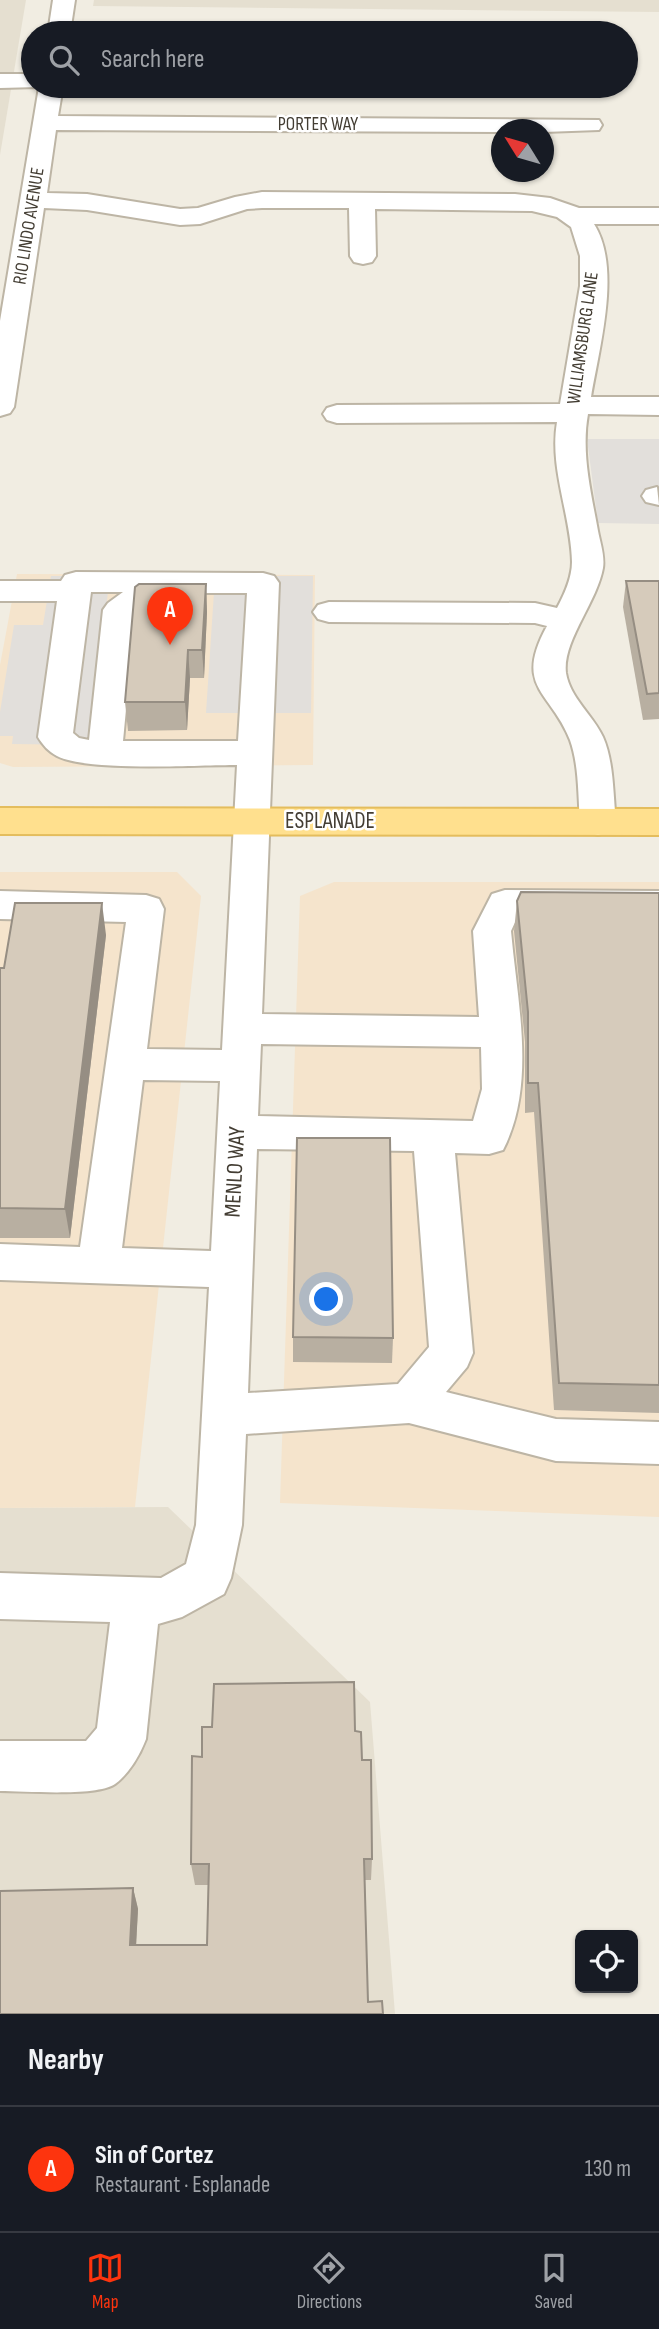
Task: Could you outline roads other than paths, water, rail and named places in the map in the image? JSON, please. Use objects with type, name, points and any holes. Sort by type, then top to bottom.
[{"type":"main road","name":"ESPLANADE","points":[[0,821],[659,822]]},
{"type":"street","points":[[61,21],[64,0]]},
{"type":"street","points":[[0,81],[21,81]]},
{"type":"street","name":"RIO LINDO AVENUE","points":[[0,407],[8,303],[33,200],[49,98]]},
{"type":"street","name":"PORTER WAY","points":[[45,122],[590,125]]},
{"type":"street","points":[[33,200],[87,202],[180,217],[200,216],[244,202],[262,200],[515,202],[550,206],[574,216],[659,216]]},
{"type":"street","points":[[362,201],[363,256]]},
{"type":"street","name":"WILLIAMSBURG LANE","points":[[574,216],[586,232],[594,266],[570,452],[588,564],[581,593],[554,643],[549,670],[553,687],[586,737],[591,754],[598,822]]},
{"type":"street","points":[[337,414],[659,406]]},
{"type":"street","points":[[105,753],[119,610],[135,599],[262,599],[263,583],[76,582],[55,737],[69,748],[105,753],[255,753]]},
{"type":"street","points":[[0,591],[75,591]]},
{"type":"street","name":"MENLO WAY","points":[[0,1596],[165,1601],[207,1578],[219,1524],[262,599]]},
{"type":"street","points":[[329,612],[535,613],[566,621]]},
{"type":"street","points":[[237,1132],[489,1138],[502,1089],[492,931],[505,904],[659,905]]},
{"type":"street","points":[[0,905],[146,909],[99,1265]]},
{"type":"street","points":[[126,1064],[241,1047],[500,1032]]},
{"type":"street","points":[[409,1403],[451,1353],[433,1135]]},
{"type":"street","points":[[0,1262],[231,1270]]},
{"type":"street","points":[[224,1415],[409,1403],[556,1440],[659,1443]]},
{"type":"street","points":[[0,1766],[97,1766],[121,1739],[137,1600]]},
{"type":"place","name":"Sin of Cortez","points":[[170,645]]}]
